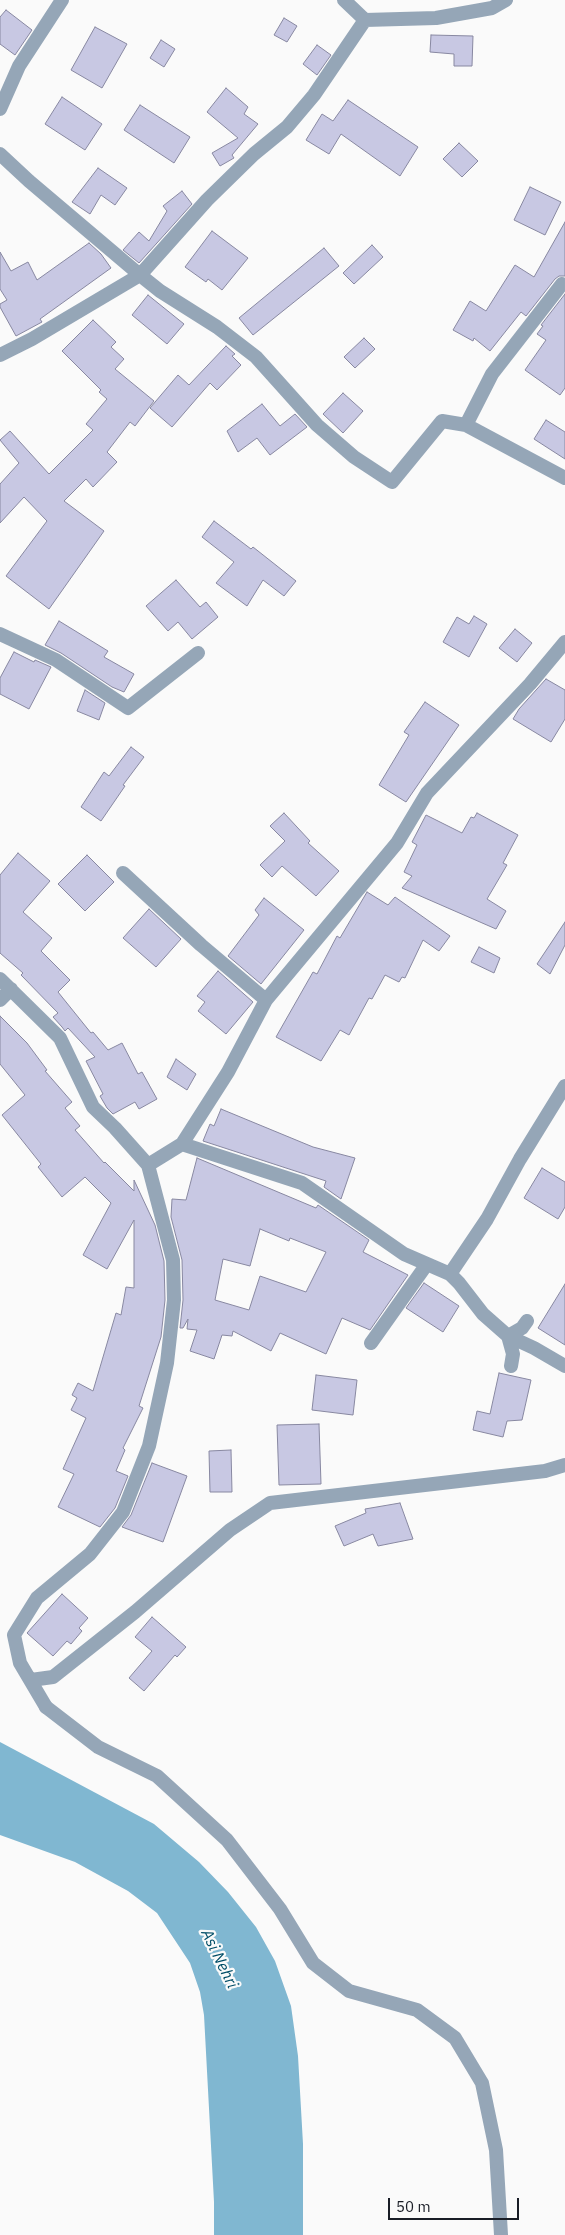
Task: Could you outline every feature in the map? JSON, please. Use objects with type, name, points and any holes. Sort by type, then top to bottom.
[{"type":"street","points":[[0,109],[19,66],[62,0]]},
{"type":"street","points":[[344,0],[365,20],[436,18],[492,8],[506,0]]},
{"type":"street","points":[[0,355],[32,339],[140,274],[207,200],[254,154],[287,126],[314,95],[365,20]]},
{"type":"street","points":[[0,154],[28,181],[160,291],[217,327],[256,357],[317,425],[354,457],[392,482],[442,421],[466,425],[565,478]]},
{"type":"street","points":[[466,425],[492,374],[562,284]]},
{"type":"street","points":[[0,634],[56,660],[128,708],[198,654]]},
{"type":"street","points":[[148,1166],[182,1144],[228,1072],[266,1000],[396,843],[426,793],[530,684],[565,642]]},
{"type":"street","points":[[123,873],[201,945],[266,1000]]},
{"type":"street","points":[[0,979],[60,1038],[93,1107],[115,1128],[148,1166],[173,1260],[174,1300],[167,1363],[149,1446],[123,1512],[90,1554],[37,1598],[14,1635],[20,1663],[46,1706],[98,1747],[157,1776],[227,1840],[280,1909],[313,1963],[349,1991],[417,2010],[455,2038],[482,2083],[496,2150],[501,2235]]},
{"type":"street","points":[[0,1000],[11,989]]},
{"type":"street","points":[[450,1274],[487,1220],[520,1158],[565,1086]]},
{"type":"street","points":[[182,1144],[302,1183],[404,1254],[450,1274],[459,1282],[483,1314],[508,1336],[565,1366]]},
{"type":"street","points":[[371,1344],[428,1264]]},
{"type":"street","points":[[508,1336],[522,1328],[527,1321]]},
{"type":"street","points":[[508,1336],[513,1354],[511,1366]]},
{"type":"street","points":[[31,1680],[53,1677],[134,1612],[230,1530],[270,1503],[545,1471],[565,1466]]},
{"type":"water","name":"Asi Nehri","points":[[0,1742],[154,1824],[199,1862],[228,1892],[256,1927],[275,1961],[291,2006],[298,2056],[303,2144],[303,2235],[214,2235],[204,2015],[200,1992],[190,1963],[157,1913],[128,1891],[75,1862],[0,1835]]},
{"type":"building","points":[[6,10],[32,30],[15,55],[0,44],[0,17]]},
{"type":"building","points":[[284,18],[297,26],[287,42],[274,35]]},
{"type":"building","points":[[95,27],[127,44],[102,88],[71,70]]},
{"type":"building","points":[[431,35],[473,36],[472,66],[454,66],[454,54],[430,52]]},
{"type":"building","points":[[161,40],[175,49],[164,67],[150,58]]},
{"type":"building","points":[[317,45],[331,55],[317,75],[303,64]]},
{"type":"building","points":[[226,88],[248,107],[244,114],[258,124],[232,155],[234,158],[220,166],[212,153],[238,138],[207,112]]},
{"type":"building","points":[[62,97],[102,124],[85,150],[45,124]]},
{"type":"building","points":[[348,100],[418,147],[400,176],[341,134],[329,154],[306,140],[322,114],[333,121]]},
{"type":"building","points":[[140,105],[190,137],[174,163],[124,130]]},
{"type":"building","points":[[459,143],[478,161],[462,177],[443,159]]},
{"type":"building","points":[[98,168],[127,188],[115,205],[101,195],[90,214],[72,202]]},
{"type":"building","points":[[530,187],[561,202],[545,235],[514,220]]},
{"type":"building","points":[[182,191],[192,204],[139,263],[123,250],[139,232],[149,241],[167,211],[163,206]]},
{"type":"building","points":[[565,222],[565,276],[559,276],[555,279],[526,316],[521,312],[490,351],[474,338],[473,341],[453,330],[470,301],[486,311],[515,265],[534,277]]},
{"type":"building","points":[[212,231],[248,258],[222,290],[208,279],[206,282],[185,267]]},
{"type":"building","points":[[89,243],[101,254],[111,268],[40,319],[42,322],[16,336],[0,307],[0,304],[7,300],[0,289],[0,252],[11,271],[28,262],[37,280]]},
{"type":"building","points":[[372,245],[383,257],[354,284],[343,273]]},
{"type":"building","points":[[324,248],[339,266],[253,335],[239,318]]},
{"type":"building","points":[[565,294],[565,388],[560,395],[525,370],[546,340],[537,334],[543,326],[541,325]]},
{"type":"building","points":[[148,295],[184,324],[167,344],[132,315]]},
{"type":"building","points":[[93,320],[116,342],[111,347],[124,359],[115,369],[154,401],[135,426],[130,422],[107,452],[117,462],[93,487],[86,479],[64,501],[104,531],[49,609],[6,576],[47,521],[24,497],[0,523],[0,484],[19,463],[0,440],[10,431],[49,474],[93,430],[86,424],[107,399],[99,392],[101,390],[62,351]]},
{"type":"building","points":[[364,338],[375,349],[355,368],[344,357]]},
{"type":"building","points":[[226,346],[235,354],[232,356],[241,365],[217,390],[210,383],[172,427],[150,408],[178,375],[189,385]]},
{"type":"building","points":[[343,393],[363,411],[343,433],[323,414]]},
{"type":"building","points":[[262,404],[280,426],[295,414],[307,427],[270,455],[257,438],[238,452],[227,431]]},
{"type":"building","points":[[546,420],[565,432],[565,459],[534,439]]},
{"type":"building","points":[[214,521],[251,549],[253,547],[296,581],[284,596],[263,580],[247,606],[216,583],[234,562],[202,537]]},
{"type":"building","points":[[176,580],[200,607],[206,602],[218,617],[192,639],[178,622],[168,631],[146,606]]},
{"type":"building","points":[[474,616],[487,624],[469,657],[443,642],[457,617],[469,624]]},
{"type":"building","points":[[59,621],[108,651],[104,657],[134,674],[124,692],[112,687],[61,653],[45,645]]},
{"type":"building","points":[[515,629],[532,643],[517,662],[499,648]]},
{"type":"building","points":[[14,652],[34,662],[35,660],[51,667],[29,709],[0,694],[0,678]]},
{"type":"building","points":[[546,679],[565,690],[565,719],[551,742],[513,719],[519,709]]},
{"type":"building","points":[[85,690],[105,703],[99,720],[77,711]]},
{"type":"building","points":[[425,702],[459,725],[406,802],[379,785],[409,735],[404,732]]},
{"type":"building","points":[[131,747],[144,757],[123,785],[125,786],[101,821],[81,807],[104,772],[109,776]]},
{"type":"building","points":[[284,813],[310,841],[308,843],[339,871],[316,896],[282,866],[272,877],[260,865],[285,841],[270,826]]},
{"type":"building","points":[[477,813],[518,835],[503,863],[507,865],[487,899],[506,911],[496,929],[402,888],[412,876],[404,872],[417,845],[412,842],[426,815],[462,833],[471,817],[474,818]]},
{"type":"building","points":[[18,853],[50,881],[23,912],[52,938],[41,951],[70,980],[58,992],[91,1033],[93,1032],[108,1050],[122,1043],[138,1074],[142,1072],[157,1099],[139,1109],[135,1102],[113,1114],[107,1108],[100,1096],[103,1094],[86,1061],[95,1057],[68,1028],[65,1031],[53,1017],[58,1013],[21,975],[23,973],[0,953],[0,875]]},
{"type":"building","points":[[87,855],[114,882],[85,911],[58,884]]},
{"type":"building","points":[[367,892],[388,905],[395,897],[450,936],[439,951],[423,940],[405,978],[402,977],[399,982],[385,975],[372,999],[369,998],[349,1035],[340,1030],[321,1061],[276,1037],[313,972],[317,974],[337,936],[340,938]]},
{"type":"building","points":[[264,898],[304,930],[261,984],[228,956],[259,915],[255,910]]},
{"type":"building","points":[[149,909],[181,939],[156,967],[123,938]]},
{"type":"building","points":[[565,922],[565,945],[550,974],[537,964]]},
{"type":"building","points":[[479,947],[500,958],[494,973],[471,962]]},
{"type":"building","points":[[218,971],[253,1002],[226,1034],[198,1011],[205,1002],[197,996]]},
{"type":"building","points":[[0,1016],[27,1043],[47,1070],[45,1071],[72,1102],[65,1108],[80,1126],[75,1130],[104,1163],[134,1191],[134,1180],[155,1225],[164,1261],[165,1300],[161,1337],[139,1406],[143,1408],[123,1448],[125,1450],[116,1471],[128,1476],[115,1508],[100,1527],[58,1507],[74,1474],[63,1469],[86,1418],[71,1410],[77,1398],[72,1395],[78,1383],[93,1391],[116,1313],[121,1315],[126,1287],[134,1288],[134,1220],[107,1269],[83,1255],[111,1203],[85,1177],[62,1197],[38,1167],[41,1164],[2,1115],[25,1095],[0,1064]]},
{"type":"building","points":[[176,1059],[196,1074],[187,1090],[167,1077]]},
{"type":"building","points":[[221,1109],[313,1147],[355,1158],[341,1199],[324,1187],[326,1181],[203,1141],[210,1124],[214,1126]]},
{"type":"building","points":[[197,1158],[316,1208],[318,1205],[369,1240],[363,1252],[408,1275],[370,1330],[342,1318],[326,1354],[280,1333],[271,1351],[233,1331],[232,1336],[222,1335],[214,1359],[190,1351],[197,1330],[187,1329],[188,1319],[183,1328],[180,1328],[183,1300],[182,1260],[171,1217],[172,1199],[186,1200]],"holes":[[[260,1229],[289,1241],[290,1238],[326,1252],[306,1292],[260,1276],[249,1310],[215,1300],[223,1259],[250,1266]]]},
{"type":"building","points":[[542,1168],[565,1182],[565,1207],[558,1219],[524,1198]]},
{"type":"building","points":[[424,1283],[459,1306],[443,1332],[406,1308]]},
{"type":"building","points":[[565,1284],[565,1345],[538,1328]]},
{"type":"building","points":[[499,1373],[531,1380],[522,1420],[507,1421],[503,1437],[473,1430],[477,1411],[490,1414]]},
{"type":"building","points":[[316,1375],[357,1380],[353,1415],[312,1410]]},
{"type":"building","points":[[319,1424],[321,1484],[279,1485],[277,1425]]},
{"type":"building","points":[[231,1450],[232,1492],[210,1492],[209,1451]]},
{"type":"building","points":[[152,1463],[187,1476],[163,1542],[122,1527],[131,1515]]},
{"type":"building","points":[[400,1503],[413,1539],[378,1546],[373,1534],[344,1546],[335,1526],[366,1513],[365,1509]]},
{"type":"building","points":[[62,1594],[88,1618],[79,1628],[82,1631],[71,1644],[67,1641],[53,1656],[27,1633]]},
{"type":"building","points":[[152,1617],[186,1647],[177,1657],[175,1655],[144,1691],[129,1678],[152,1651],[135,1637]]}]
